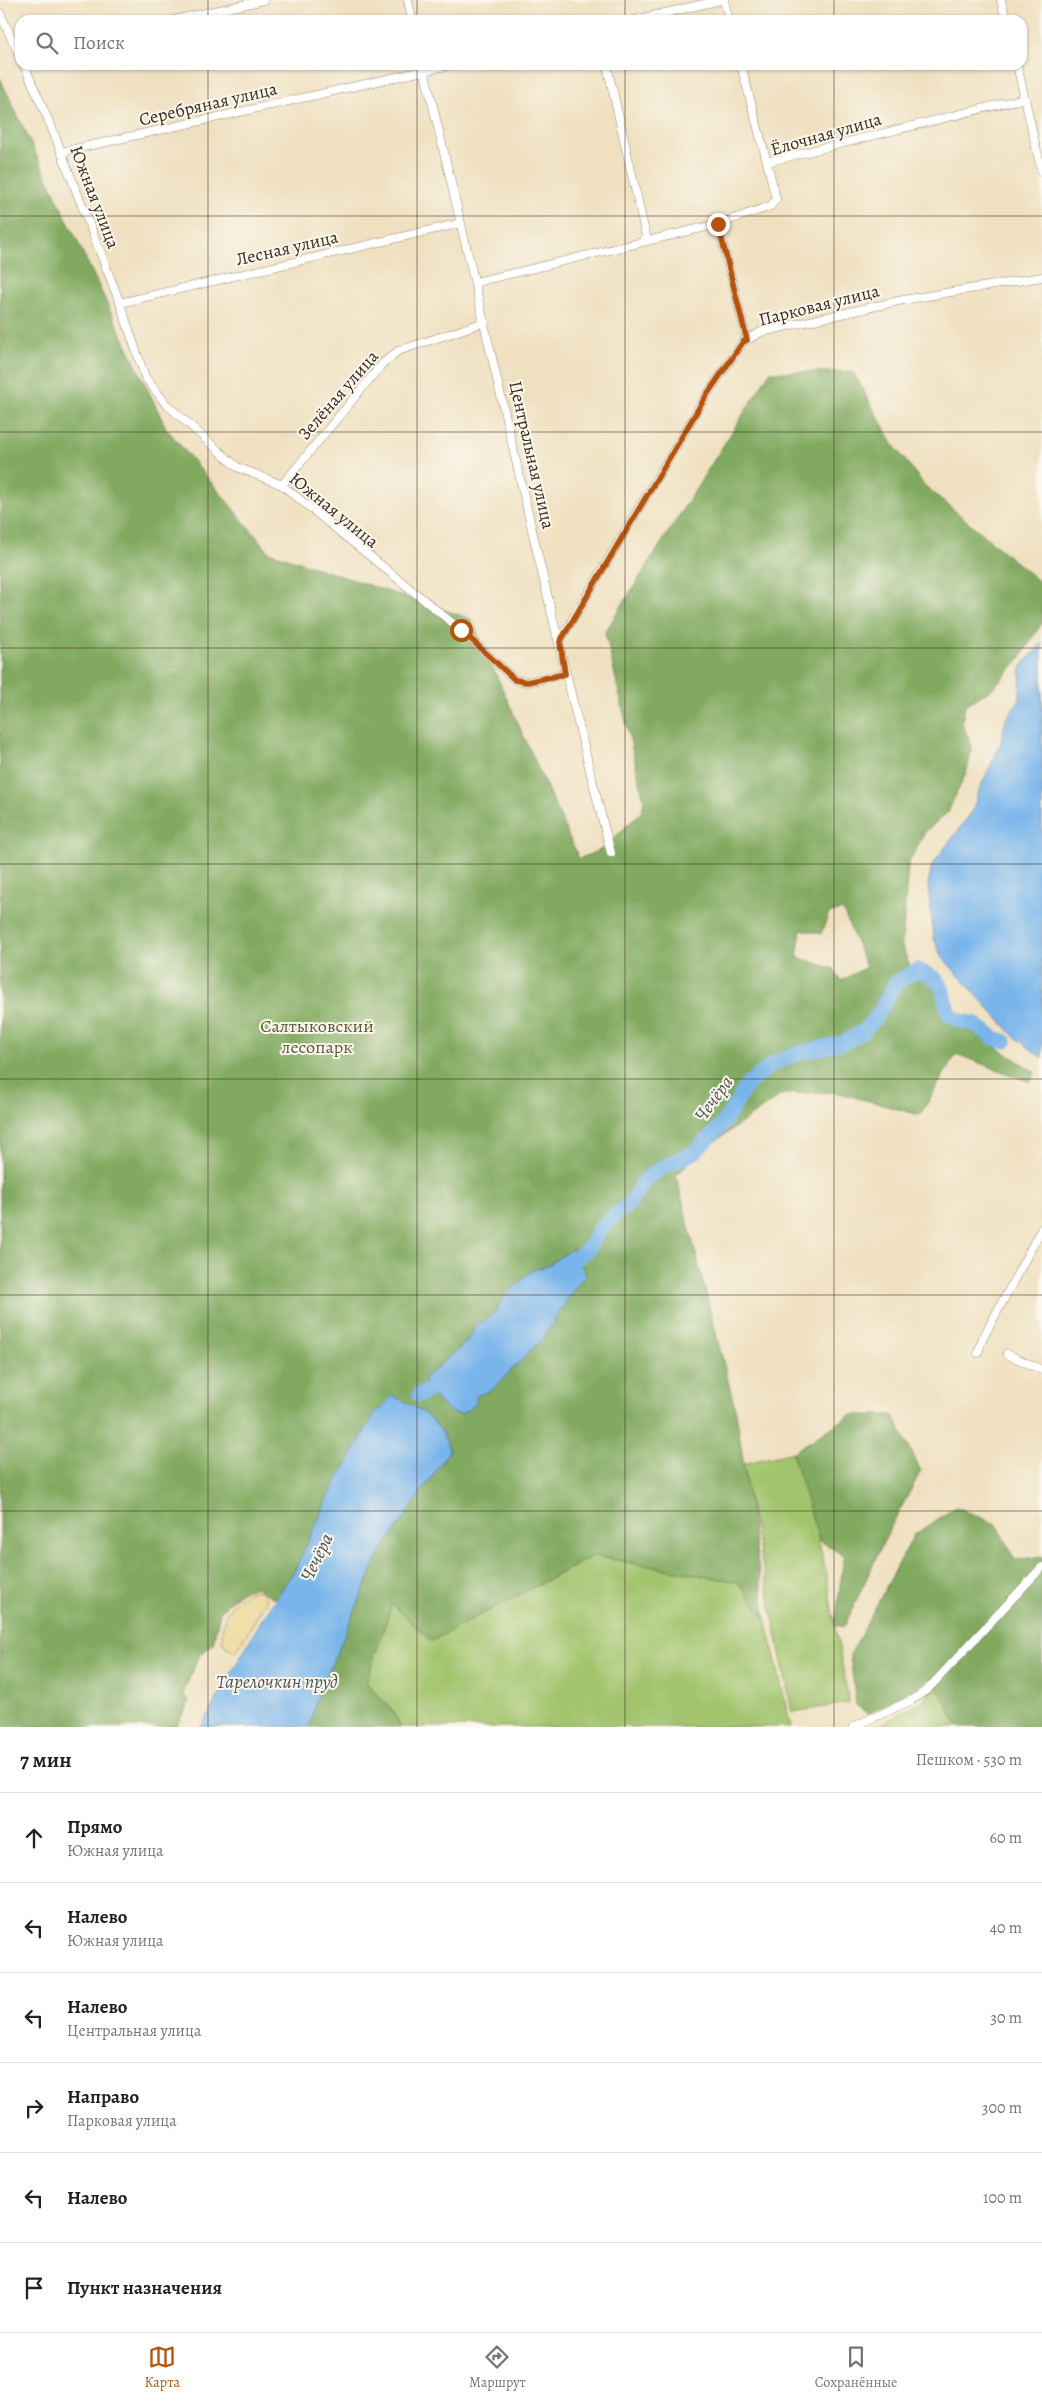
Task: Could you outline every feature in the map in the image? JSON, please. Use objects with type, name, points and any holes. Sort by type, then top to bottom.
[{"type":"street","points":[[197,15],[265,0]]},
{"type":"street","points":[[408,0],[411,15]]},
{"type":"street","points":[[657,15],[722,0],[727,15]]},
{"type":"street","points":[[1000,0],[1004,15]]},
{"type":"street","points":[[0,13],[15,44]]},
{"type":"street","name":"Южная улица","points":[[26,70],[61,152],[120,303],[145,378],[166,404],[237,467],[282,485],[461,630],[515,680],[527,682],[565,674]]},
{"type":"street","name":"Серебряная улица","points":[[61,152],[415,70]]},
{"type":"street","name":"Центральная улица","points":[[424,70],[560,642],[565,674],[611,853]]},
{"type":"street","points":[[608,70],[647,241]]},
{"type":"street","points":[[742,70],[767,162]]},
{"type":"street","points":[[1018,70],[1042,172]]},
{"type":"street","name":"Ёлочная улица","points":[[476,282],[718,224],[771,206],[776,199],[767,162],[1025,98]]},
{"type":"street","name":"Лесная улица","points":[[120,303],[461,223]]},
{"type":"street","points":[[718,224],[747,340]]},
{"type":"street","name":"Парковая улица","points":[[560,642],[706,396],[743,342],[762,332],[904,300],[1042,277]]},
{"type":"street","name":"Зелёная улица","points":[[282,485],[383,363],[398,351],[485,322]]},
{"type":"street","points":[[978,1353],[983,1338],[1042,1228]]},
{"type":"street","points":[[1007,1354],[1042,1370]]},
{"type":"street","points":[[853,1727],[912,1700],[928,1689],[1042,1567]]},
{"type":"green space","name":"Салтыковский лесопарк","points":[[0,78],[166,428],[269,552],[471,619],[579,859],[604,848],[642,811],[644,800],[605,632],[770,372],[853,372],[893,444],[924,485],[1042,584],[1042,623],[1019,660],[992,689],[965,705],[962,723],[972,746],[967,771],[948,812],[925,832],[908,864],[902,946],[911,970],[931,984],[949,1017],[1035,1072],[1030,1082],[956,1054],[920,1115],[836,1092],[783,1094],[697,1154],[676,1176],[736,1412],[766,1619],[738,1582],[593,1556],[431,1641],[392,1604],[366,1682],[394,1712],[400,1727],[309,1727],[316,1701],[378,1557],[449,1451],[330,1494],[295,1570],[277,1600],[256,1587],[239,1593],[220,1611],[213,1644],[200,1654],[183,1693],[189,1702],[176,1727],[0,1727]],"holes":[[[843,910],[866,967],[841,981],[834,969],[797,957],[801,929],[821,934],[829,913]],[[572,1249],[586,1275],[577,1285],[543,1338],[492,1390],[476,1396],[423,1377],[427,1376],[468,1341],[477,1323],[484,1322],[498,1309],[500,1302],[531,1271],[547,1266]]]},
{"type":"green space","points":[[851,1415],[893,1415],[921,1471],[889,1530],[844,1627],[835,1625],[844,1556],[819,1540],[792,1453]]},
{"type":"green space","points":[[798,1451],[824,1564],[849,1703],[792,1712],[742,1464]]},
{"type":"green space","points":[[956,1507],[996,1524],[1015,1560],[1042,1556],[1042,1727],[959,1727],[932,1678],[868,1714],[856,1705],[850,1655],[914,1535]]},
{"type":"green space","points":[[593,1556],[738,1582],[766,1619],[791,1727],[400,1727],[394,1712],[366,1682],[392,1603],[431,1641]]},
{"type":"green space","points":[[936,1686],[959,1727],[877,1727],[922,1701]]},
{"type":"sand","points":[[258,1590],[265,1595],[266,1601],[236,1652],[224,1645],[222,1636],[225,1618],[234,1603],[241,1597]]},
{"type":"water","points":[[1042,643],[1042,1058],[1013,1035],[941,956],[934,938],[928,885],[932,865],[972,812],[980,788],[1000,746],[1006,719],[1020,700],[1021,667]]},
{"type":"water","points":[[572,1249],[586,1275],[577,1285],[543,1338],[492,1390],[476,1396],[476,1404],[462,1414],[456,1414],[444,1407],[433,1395],[423,1376],[427,1376],[468,1341],[477,1323],[484,1322],[498,1309],[500,1302],[531,1271],[547,1266]]},
{"type":"water","name":"Тарелочкин пруд","points":[[392,1395],[428,1416],[441,1431],[449,1451],[378,1557],[316,1701],[309,1727],[201,1727],[261,1621],[295,1570],[330,1494],[375,1413],[381,1409]]},
{"type":"waterway","name":"Чечёра","points":[[563,1270],[588,1249],[600,1228],[630,1203],[645,1180],[663,1167],[695,1152],[723,1124],[747,1085],[774,1063],[800,1053],[845,1042],[862,1032],[875,1019],[897,982],[917,970],[932,977],[940,985],[945,997],[948,1013],[960,1021],[973,1023],[996,1039],[1005,1041]]},
{"type":"waterway","name":"Чечёра","points":[[419,1395],[446,1380]]},
{"type":"route","points":[[461,630],[515,680],[527,682],[555,674],[565,674],[560,642],[706,396],[743,342],[747,340],[718,224]]}]
